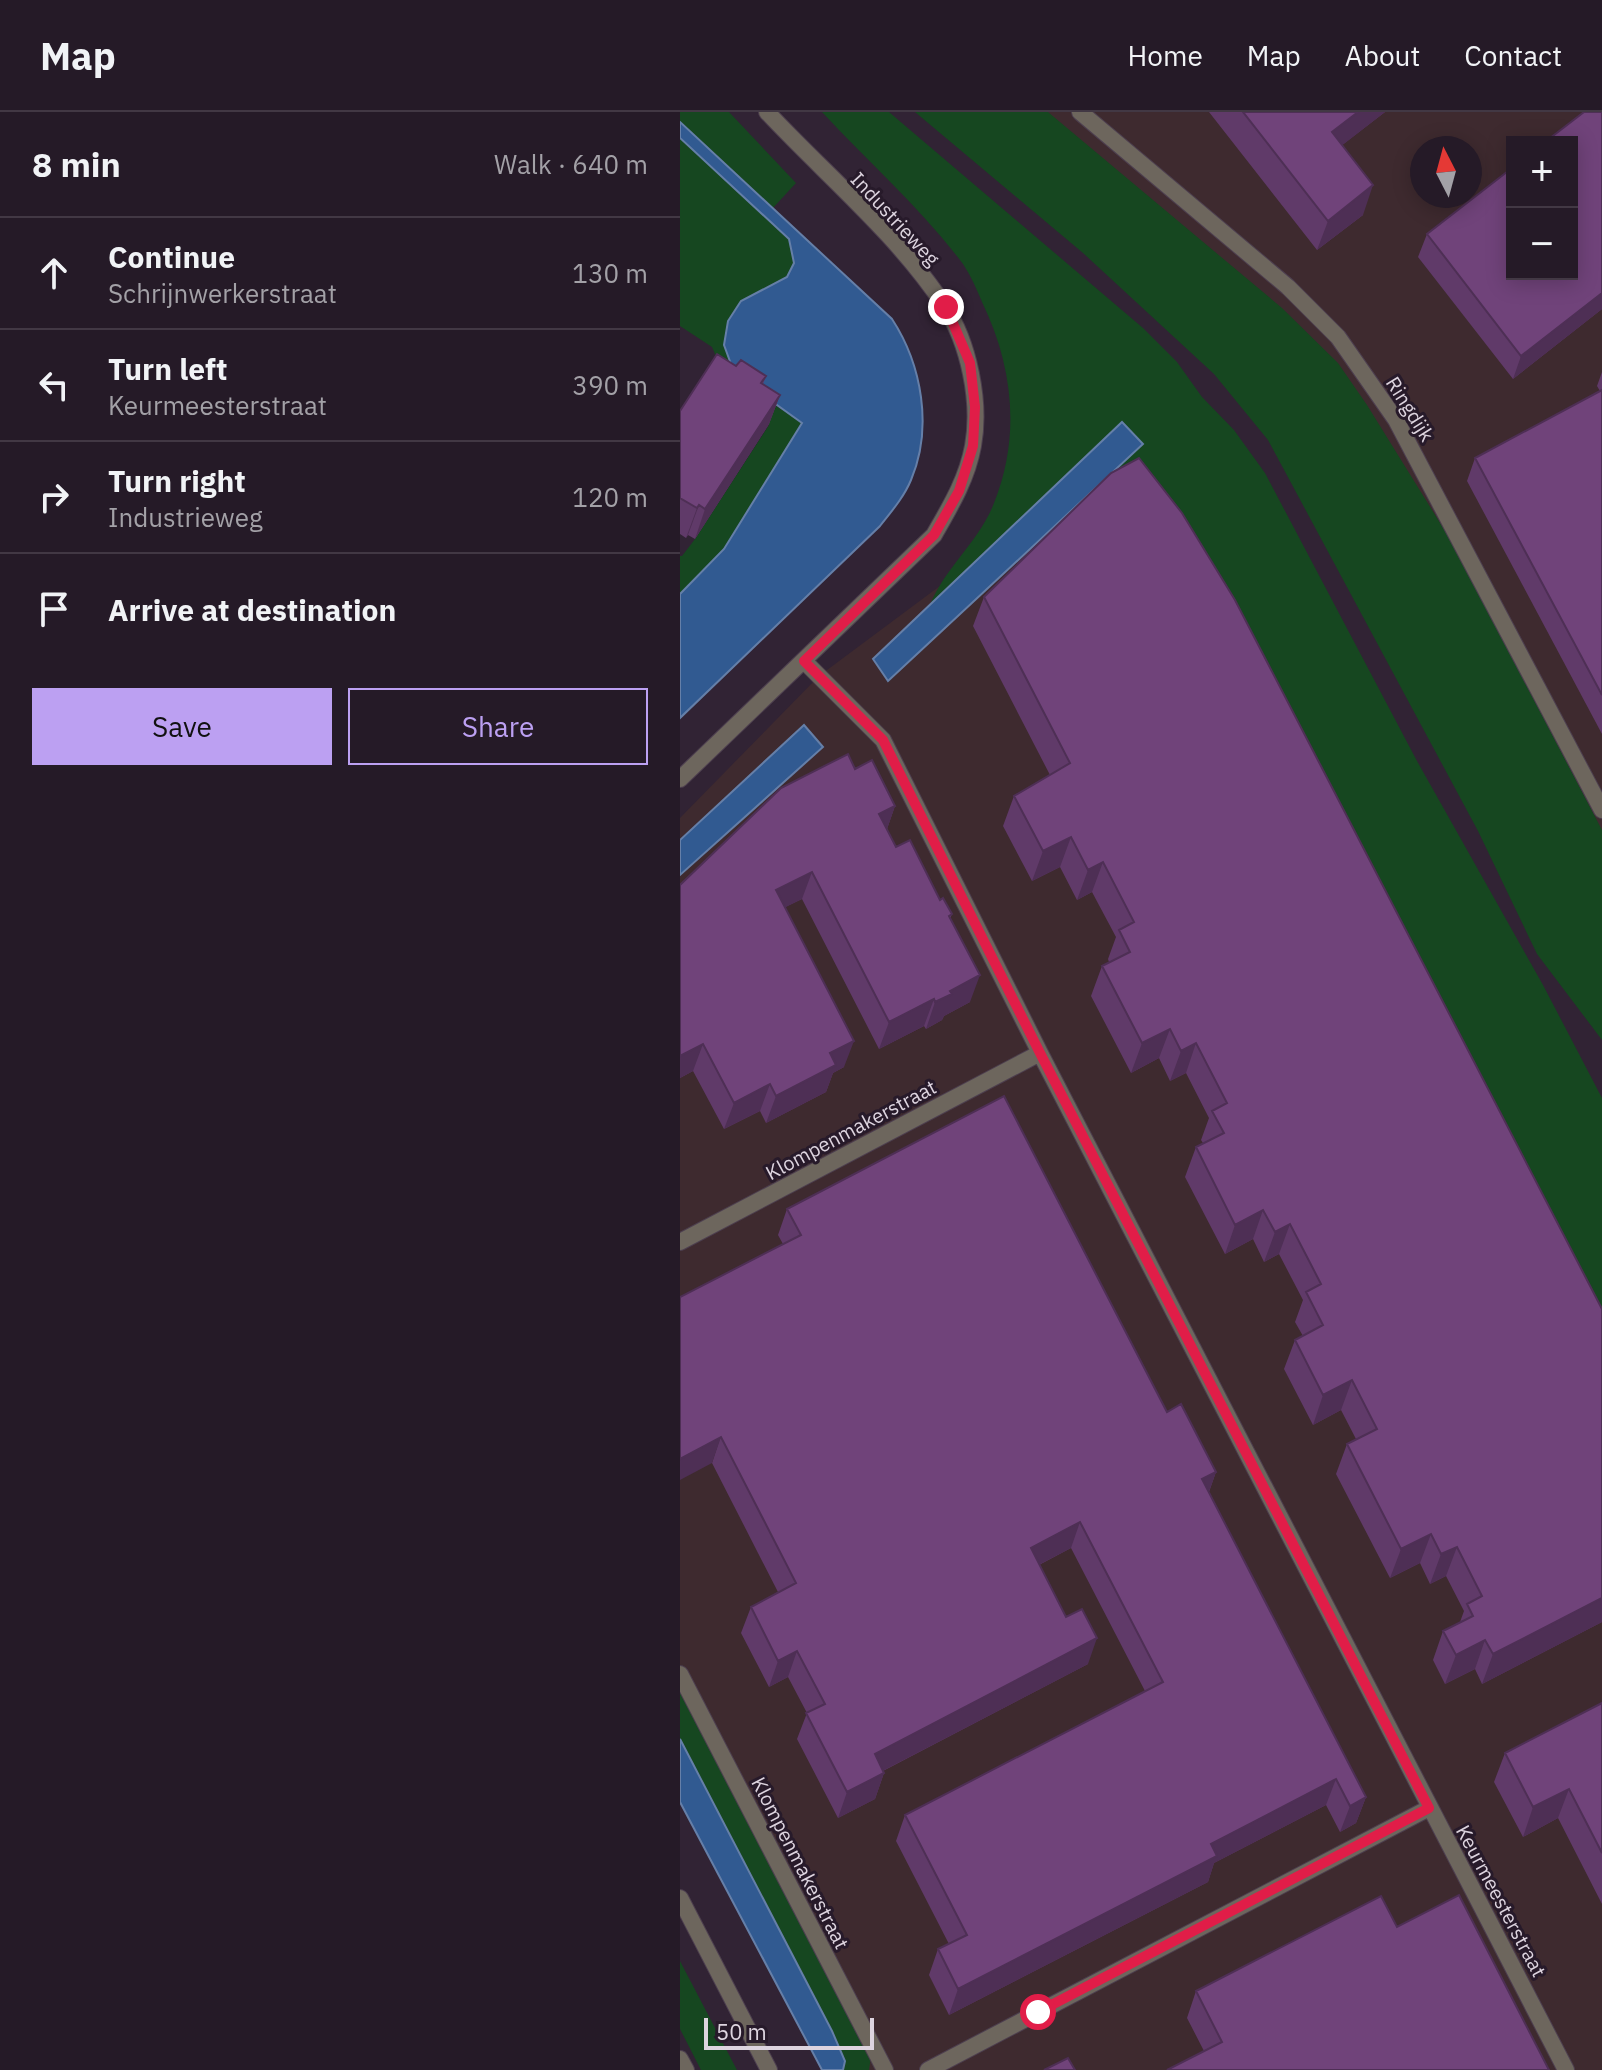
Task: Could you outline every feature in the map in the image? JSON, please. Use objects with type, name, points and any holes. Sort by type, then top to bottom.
[{"type":"street","name":"Industrieweg","points":[[680,779],[934,535],[959,491],[973,446],[975,407],[970,363],[946,307],[902,250],[767,112]]},
{"type":"street","name":"Ringdijk","points":[[1080,112],[1288,287],[1338,337],[1396,420],[1602,810]]},
{"type":"street","name":"Keurmeesterstraat","points":[[804,661],[883,740],[1040,1053],[1566,2070]]},
{"type":"street","name":"Klompenmakerstraat","points":[[680,1242],[1040,1053]]},
{"type":"street","name":"Klompenmakerstraat","points":[[680,1674],[885,2070]]},
{"type":"street","points":[[928,2070],[1429,1808]]},
{"type":"street","points":[[680,1898],[769,2070]]},
{"type":"street","points":[[680,2059],[686,2070]]},
{"type":"shaded area","points":[[994,112],[1602,112],[1602,935],[1307,381]]},
{"type":"shaded area","points":[[1179,408],[1602,1216],[1602,2070],[828,2070],[680,1793],[680,818],[819,676]]},
{"type":"green space","points":[[680,112],[729,112],[796,183],[773,208],[680,122]]},
{"type":"green space","points":[[822,112],[889,112],[1143,328],[1177,362],[1202,397],[1234,430],[1265,473],[1417,761],[1543,985],[1602,1098],[1602,1361],[1119,467],[1143,444],[1121,423],[930,605],[936,591],[988,517],[1003,478],[1010,427],[1007,376],[993,326],[963,264],[912,205]]},
{"type":"green space","points":[[915,112],[1048,112],[1282,308],[1338,363],[1450,539],[1602,830],[1602,1040],[1537,954],[1478,831],[1268,440],[1214,374],[1083,253]]},
{"type":"green space","points":[[680,138],[789,239],[794,263],[787,277],[759,395],[803,423],[724,549],[680,594],[680,556],[695,539],[769,425],[730,389],[712,347],[680,326]]},
{"type":"green space","points":[[680,1692],[871,2056],[869,2070],[843,2070],[845,2060],[832,2031],[680,1739]]},
{"type":"green space","points":[[680,1961],[737,2070],[701,2070],[680,2029]]},
{"type":"water","points":[[680,122],[892,319],[911,356],[923,418],[918,460],[911,480],[880,526],[680,718],[680,594],[724,549],[802,423],[735,375],[724,345],[728,321],[741,301],[787,277],[794,263],[789,239],[680,138]]},
{"type":"water","points":[[1122,422],[1143,444],[888,681],[873,659]]},
{"type":"water","points":[[804,725],[823,747],[680,875],[680,840]]},
{"type":"water","points":[[680,1739],[832,2031],[845,2061],[843,2070],[822,2070],[680,1802]]},
{"type":"building","points":[[1243,112],[1358,112],[1332,132],[1373,185],[1328,221]]},
{"type":"building","points":[[1584,112],[1602,112],[1602,293],[1521,356],[1427,234],[1460,208],[1482,208],[1482,191],[1506,173],[1506,280],[1578,280],[1578,136],[1553,136]]},
{"type":"building","points":[[717,354],[736,366],[741,360],[766,376],[761,383],[780,395],[705,509],[680,498],[680,411]]},
{"type":"building","points":[[1602,390],[1602,695],[1475,458]]},
{"type":"building","points":[[1139,458],[1182,513],[1235,600],[1602,1309],[1602,1598],[1493,1654],[1485,1640],[1456,1655],[1443,1631],[1473,1616],[1467,1604],[1482,1596],[1457,1547],[1441,1554],[1431,1534],[1401,1549],[1347,1444],[1377,1429],[1352,1380],[1323,1395],[1295,1340],[1323,1325],[1306,1292],[1321,1284],[1290,1224],[1275,1232],[1263,1210],[1235,1225],[1196,1147],[1224,1133],[1212,1111],[1227,1103],[1196,1043],[1181,1051],[1170,1029],[1142,1043],[1102,966],[1130,952],[1119,930],[1134,922],[1103,862],[1088,870],[1071,837],[1043,851],[1014,796],[1070,763],[984,597],[1111,473]]},
{"type":"building","points":[[848,754],[855,769],[872,760],[895,806],[879,814],[896,847],[910,840],[940,900],[943,898],[952,914],[949,916],[980,975],[950,991],[952,994],[935,1002],[934,999],[889,1022],[812,872],[776,890],[854,1041],[830,1053],[836,1065],[776,1096],[770,1084],[734,1103],[703,1044],[680,1056],[680,885],[781,788]]},
{"type":"building","points":[[1004,1096],[1167,1412],[1181,1404],[1216,1472],[1202,1479],[1366,1797],[1350,1806],[1336,1779],[1211,1844],[1217,1856],[958,1989],[938,1949],[967,1935],[905,1815],[1163,1682],[1080,1522],[1031,1548],[1066,1617],[1082,1609],[1097,1638],[875,1754],[884,1773],[847,1792],[806,1713],[825,1704],[797,1651],[778,1661],[751,1607],[796,1583],[721,1437],[680,1459],[680,1297],[801,1235],[787,1209]]},
{"type":"building","points":[[1602,1703],[1602,1853],[1569,1789],[1533,1807],[1505,1753]]},
{"type":"building","points":[[1459,1895],[1549,2070],[1167,2070],[1222,2042],[1196,1991],[1381,1896],[1397,1927]]},
{"type":"building","points":[[1068,2058],[1075,2070],[1044,2070]]},
{"type":"route","points":[[946,307],[970,363],[975,407],[973,446],[959,491],[934,535],[804,661],[883,740],[1040,1053],[1429,1808],[1038,2012]]}]
